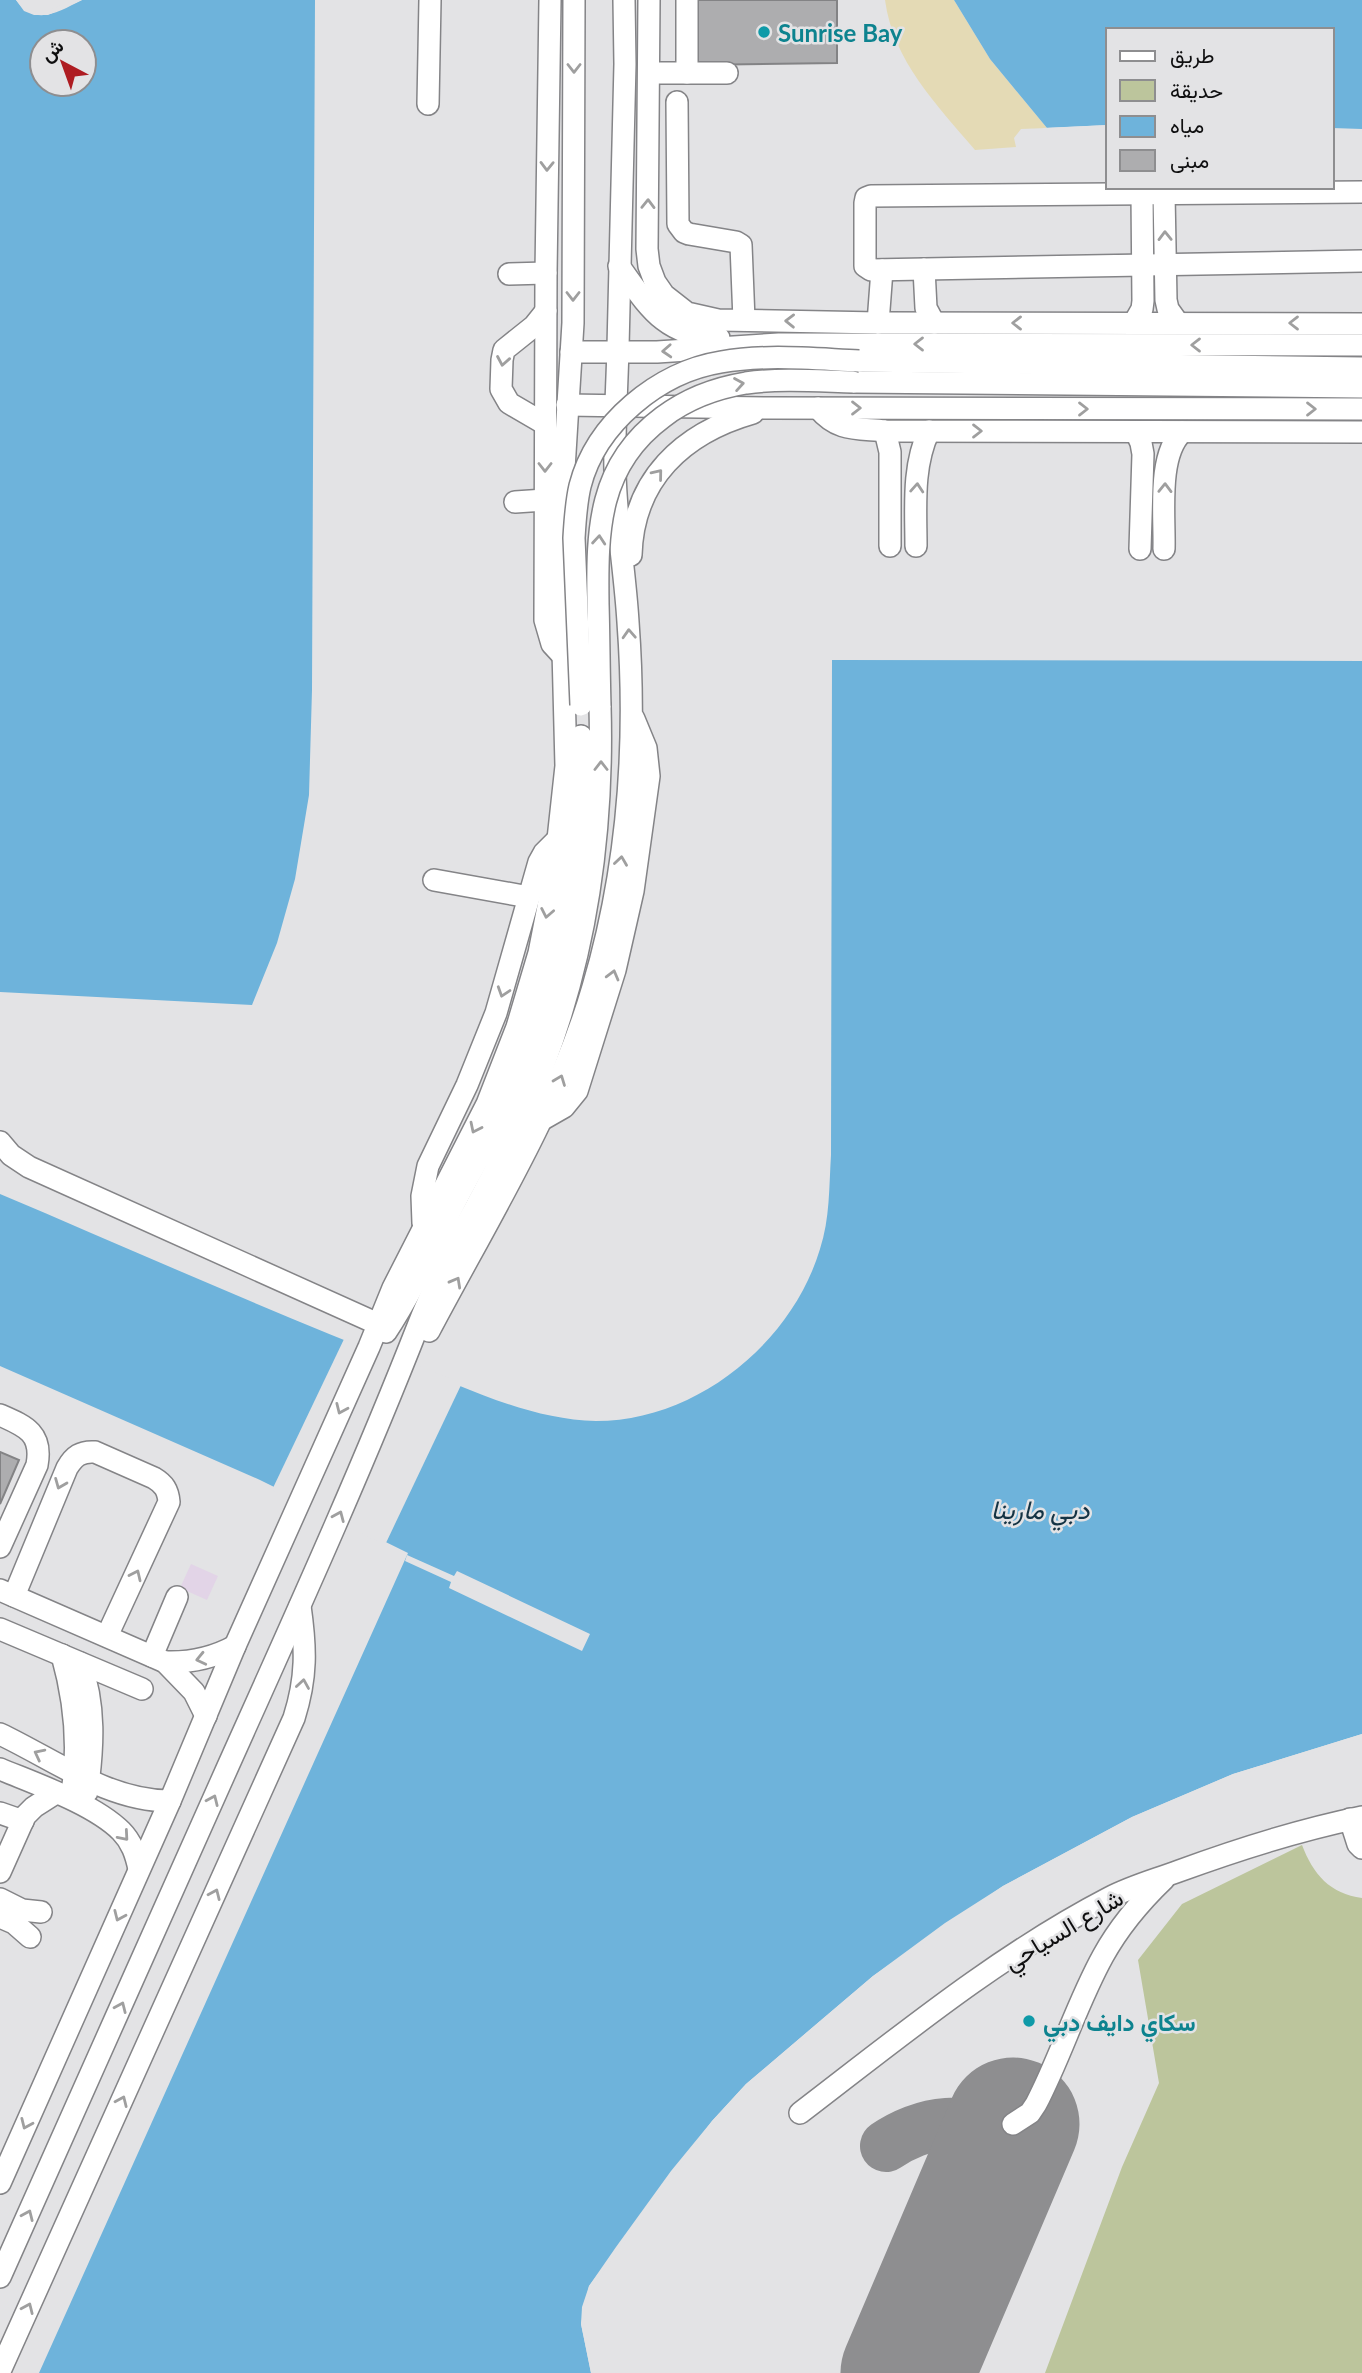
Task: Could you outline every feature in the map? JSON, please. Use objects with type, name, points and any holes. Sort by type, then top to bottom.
[{"type":"street","points":[[428,104],[430,0]]},
{"type":"street","points":[[550,0],[545,273],[546,629],[552,644],[564,657]]},
{"type":"street","points":[[0,2183],[170,1801],[393,1287],[487,1104],[517,1027],[544,928],[559,838],[566,766],[560,534],[571,352],[574,0]]},
{"type":"street","points":[[406,1360],[426,1336],[542,1119],[593,989],[613,910],[626,815],[631,712],[628,619],[615,475],[625,64],[624,0]]},
{"type":"street","points":[[649,0],[647,249],[652,274],[664,295],[687,313],[718,320],[878,323],[1362,324]]},
{"type":"street","points":[[687,0],[687,73]]},
{"type":"street","points":[[650,74],[727,73]]},
{"type":"street","points":[[677,102],[678,224],[689,234],[741,245],[744,320]]},
{"type":"street","points":[[1362,192],[869,197],[865,203],[865,266],[869,270],[882,270],[1362,261]]},
{"type":"street","points":[[1134,323],[1142,309],[1143,301],[1142,194]]},
{"type":"street","points":[[1164,194],[1166,300],[1168,309],[1178,323]]},
{"type":"street","points":[[619,266],[655,314],[678,330],[690,335],[708,337],[759,337],[779,345]]},
{"type":"street","points":[[924,269],[926,308],[934,323]]},
{"type":"street","points":[[878,323],[882,270]]},
{"type":"street","points":[[509,274],[545,273]]},
{"type":"street","points":[[545,424],[509,403],[501,389],[504,350],[539,322],[546,312]]},
{"type":"street","points":[[1050,344],[1081,323]]},
{"type":"street","points":[[571,352],[657,352],[779,345],[1362,345]]},
{"type":"street","points":[[369,1347],[386,1332],[394,1319],[486,1146],[523,1065],[537,1023],[563,928],[574,861],[591,705],[598,537],[611,481],[628,450],[659,420],[685,402],[705,393],[726,387],[856,371],[1362,368]]},
{"type":"street","points":[[856,371],[1362,387]]},
{"type":"street","points":[[567,405],[1362,409]]},
{"type":"street","points":[[623,584],[630,565],[633,525],[639,505],[660,469],[695,438],[718,425],[769,408]]},
{"type":"street","points":[[818,408],[826,418],[837,425],[885,430],[1362,432]]},
{"type":"street","points":[[1206,433],[1242,409]]},
{"type":"street","points":[[885,430],[890,452],[890,546]]},
{"type":"street","points":[[916,547],[919,461],[922,445],[929,431]]},
{"type":"street","points":[[1136,432],[1143,454],[1139,549]]},
{"type":"street","points":[[1164,549],[1166,461],[1171,446],[1182,432]]},
{"type":"street","points":[[515,502],[545,500]]},
{"type":"street","points":[[0,2277],[312,1579],[406,1360],[433,1290],[523,1114],[544,1065],[561,1016],[586,913],[594,861],[601,776],[591,705]]},
{"type":"street","points":[[423,1226],[422,1196],[428,1166],[467,1085],[496,1013],[539,862],[559,838]]},
{"type":"street","points":[[434,880],[529,897]]},
{"type":"street","points":[[0,1142],[29,1167],[378,1324]]},
{"type":"street","points":[[0,1415],[30,1432],[35,1439],[39,1456],[0,1547]]},
{"type":"street","points":[[107,1636],[169,1502],[168,1492],[162,1483],[130,1467],[95,1452],[86,1451],[71,1460],[7,1593],[159,1659],[194,1692],[206,1716]]},
{"type":"street","points":[[159,1659],[177,1597]]},
{"type":"street","points":[[0,2371],[294,1718],[301,1697],[306,1657],[300,1606]]},
{"type":"street","points":[[0,1629],[142,1689]]},
{"type":"street","points":[[159,1659],[195,1661],[209,1658],[235,1646]]},
{"type":"street","points":[[71,1659],[87,1680],[92,1723],[82,1776],[71,1800]]},
{"type":"street","points":[[139,1870],[134,1849],[121,1831],[110,1822],[71,1800],[0,1769],[5,1736],[117,1793],[170,1801]]},
{"type":"street","points":[[0,1872],[23,1821],[34,1807],[71,1800]]},
{"type":"street","points":[[0,1813],[23,1821]]},
{"type":"street","points":[[1356,1818],[1358,1844],[1362,1848]]},
{"type":"street","name":"شارع السياحي","points":[[800,2113],[1017,1953],[1111,1897],[1270,1840],[1356,1818]]},
{"type":"street","points":[[1013,2124],[1030,2113],[1036,2104],[1103,1955],[1136,1908],[1168,1875]]},
{"type":"street","points":[[0,1899],[22,1910],[41,1912]]},
{"type":"street","points":[[0,1917],[15,1923],[30,1937]]},
{"type":"shaded area","points":[[191,1564],[218,1576],[207,1600],[180,1588]]},
{"type":"green space","points":[[1302,1845],[1324,1881],[1341,1892],[1362,1898],[1362,2373],[1045,2373],[1122,2167],[1159,2083],[1138,1960],[1182,1904]]},
{"type":"sand","points":[[885,0],[954,0],[990,59],[1047,128],[1021,129],[1014,138],[1016,147],[975,150],[932,99],[907,62],[897,43]]},
{"type":"water","points":[[0,0],[16,0],[31,13],[47,15],[82,0],[315,0],[312,690],[309,795],[295,879],[277,943],[252,1005],[0,992]]},
{"type":"water","points":[[954,0],[1362,0],[1362,129],[1334,128],[1334,28],[1106,28],[1106,125],[1047,128],[990,59]]},
{"type":"water","name":"دبي مارينا","points":[[832,660],[1362,661],[1362,1734],[1233,1774],[1132,1817],[1003,1886],[873,1976],[746,2084],[712,2121],[589,2286],[581,2324],[591,2373],[39,2373],[408,1553],[260,1480],[0,1366],[0,1194],[303,1323],[522,1409],[596,1421],[633,1417],[669,1407],[703,1391],[735,1370],[763,1345],[787,1316],[806,1283],[826,1226],[831,1155]]},
{"type":"pier","points":[[16,0],[20,0],[26,8],[35,12],[82,0],[48,15],[34,15],[24,11]]},
{"type":"pier","points":[[1106,125],[1106,129],[1047,131],[1042,128]]},
{"type":"pier","points":[[345,1337],[462,1383],[385,1545],[272,1490]]},
{"type":"pier","points":[[407,1555],[454,1576],[457,1571],[590,1634],[582,1651],[449,1588],[451,1582],[405,1561]]},
{"type":"pier","points":[[1362,1734],[1362,1738],[1234,1777],[1133,1821],[1005,1889],[947,1926],[875,1979],[748,2086],[674,2173],[593,2287],[585,2308],[584,2324],[594,2373],[591,2373],[581,2324],[582,2307],[589,2286],[616,2247],[671,2171],[746,2084],[873,1976],[945,1923],[1003,1886],[1132,1817],[1233,1774]]},
{"type":"building","name":"Sunrise Bay","points":[[691,0],[837,0],[837,63],[692,65]]},
{"type":"building","points":[[0,1452],[19,1460],[0,1504]]},
{"type":"taxiway","points":[[886,2146],[930,2126],[962,2125],[976,2130],[987,2140],[996,2155]]},
{"type":"taxiway","points":[[959,2250],[954,2189],[960,2166],[976,2138],[988,2135],[1006,2144],[1010,2153],[1008,2167],[976,2210]]},
{"type":"runway","points":[[907,2373],[1013,2124]]},
{"type":"place","name":"Sunrise Bay","points":[[764,32]]},
{"type":"place","name":"سكاي دايف دبي","points":[[1029,2021]]}]
